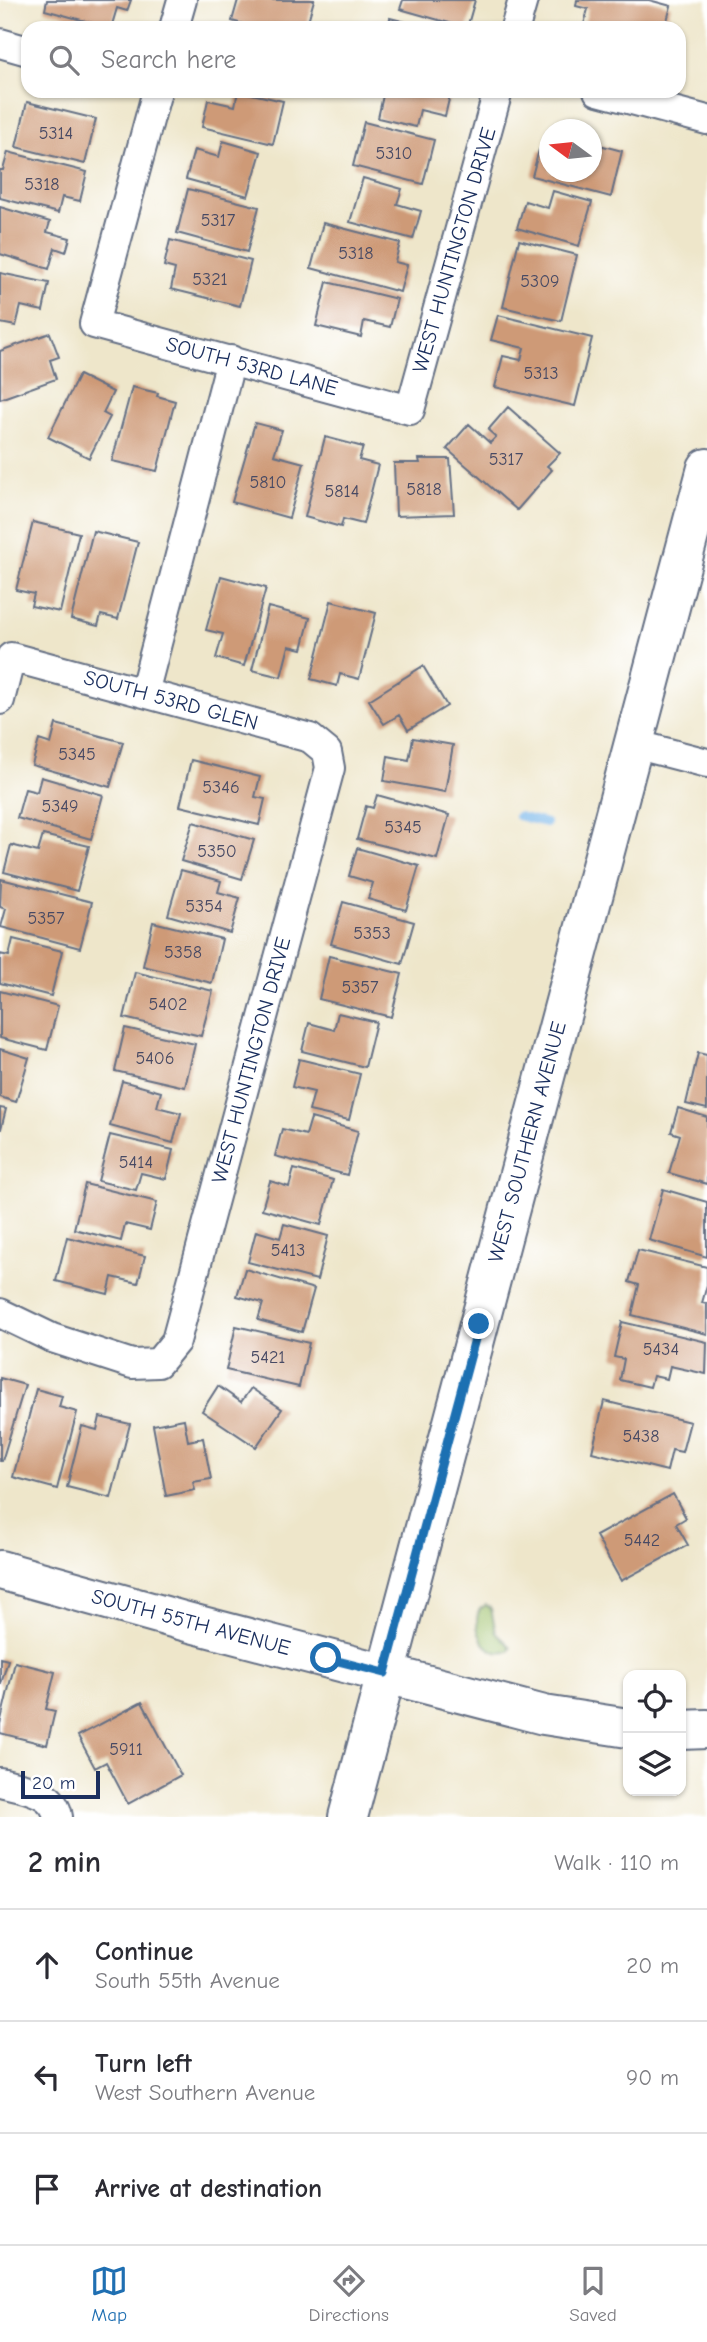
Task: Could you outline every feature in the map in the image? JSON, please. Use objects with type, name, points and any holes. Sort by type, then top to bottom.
[{"type":"main road","name":"WEST SOUTHERN AVENUE","points":[[348,1817],[707,468]]},
{"type":"main road","name":"SOUTH 55TH AVENUE","points":[[0,1570],[544,1715],[623,1727]]},
{"type":"main road","points":[[686,1730],[707,1729]]},
{"type":"street","points":[[176,21],[182,0]]},
{"type":"street","points":[[517,21],[523,0]]},
{"type":"street","points":[[0,43],[21,49]]},
{"type":"street","name":"SOUTH 53RD LANE","points":[[155,98],[94,324],[231,359],[410,410]]},
{"type":"street","name":"WEST HUNTINGTON DRIVE","points":[[410,410],[496,98]]},
{"type":"street","points":[[624,98],[707,120]]},
{"type":"street","points":[[144,693],[231,359]]},
{"type":"street","name":"SOUTH 53RD GLEN","points":[[0,700],[11,657],[310,738],[327,752]]},
{"type":"street","points":[[634,744],[707,763]]},
{"type":"street","name":"WEST HUNTINGTON DRIVE","points":[[0,1313],[52,1338],[132,1364],[158,1363],[176,1341],[330,768],[327,752]]},
{"type":"street","points":[[0,1782],[44,1795],[58,1813]]},
{"type":"green space","points":[[486,1605],[491,1609],[496,1633],[511,1647],[509,1651],[493,1651],[482,1640],[477,1616],[480,1609]]},
{"type":"building","points":[[47,0],[131,0],[127,11],[117,8],[113,21],[85,21],[45,10]]},
{"type":"building","points":[[238,0],[314,0],[308,21],[232,21]]},
{"type":"building","points":[[403,0],[475,0],[469,21],[442,21],[400,9]]},
{"type":"building","points":[[577,0],[649,0],[671,6],[667,21],[585,21],[588,9],[576,6]]},
{"type":"building","points":[[237,98],[270,98],[283,101],[273,144],[202,127],[208,100],[235,106]]},
{"type":"building","points":[[382,98],[449,98],[445,116],[420,110],[416,127],[378,118]]},
{"type":"building","points":[[27,102],[96,119],[85,164],[16,147]]},
{"type":"building","points":[[364,122],[434,140],[423,184],[353,166]]},
{"type":"building","points":[[223,141],[261,152],[248,196],[186,179],[194,150],[219,157]]},
{"type":"building","points":[[602,146],[622,151],[611,197],[555,182],[602,182]]},
{"type":"building","points":[[539,150],[539,178],[532,176]]},
{"type":"building","points":[[8,152],[87,172],[80,201],[62,197],[58,213],[0,198],[0,170],[3,170]]},
{"type":"building","points":[[363,178],[402,189],[397,204],[421,211],[413,239],[350,222]]},
{"type":"building","points":[[188,189],[259,207],[247,252],[177,233]]},
{"type":"building","points":[[553,191],[592,202],[579,246],[517,228],[525,201],[548,208]]},
{"type":"building","points":[[0,207],[50,222],[47,232],[70,238],[66,252],[55,248],[49,269],[0,254]]},
{"type":"building","points":[[323,223],[400,243],[395,262],[407,265],[400,292],[311,268]]},
{"type":"building","points":[[170,240],[251,261],[240,306],[171,289],[175,269],[164,266]]},
{"type":"building","points":[[519,240],[577,255],[561,321],[503,307]]},
{"type":"building","points":[[0,273],[49,283],[43,311],[21,306],[16,326],[0,323]]},
{"type":"building","points":[[327,282],[397,299],[390,327],[364,321],[361,337],[316,326]]},
{"type":"building","points":[[498,315],[592,338],[575,406],[495,387],[503,356],[521,360],[524,348],[491,340]]},
{"type":"building","points":[[50,333],[59,357],[50,360],[56,379],[0,399],[0,351]]},
{"type":"building","points":[[79,375],[113,392],[103,413],[110,417],[89,458],[48,437]]},
{"type":"building","points":[[132,387],[158,393],[157,396],[175,401],[157,471],[112,461]]},
{"type":"building","points":[[508,407],[560,453],[547,466],[552,470],[517,510],[447,449],[469,424],[490,443],[496,437],[488,430]]},
{"type":"building","points":[[255,423],[282,430],[274,455],[304,463],[289,518],[232,502]]},
{"type":"building","points":[[325,437],[363,447],[359,460],[378,465],[363,524],[343,519],[341,527],[305,517]]},
{"type":"building","points":[[419,459],[450,459],[454,514],[396,516],[394,463],[420,463]]},
{"type":"building","points":[[33,522],[79,533],[60,612],[31,606],[34,594],[16,590]]},
{"type":"building","points":[[93,531],[138,542],[118,619],[101,615],[98,626],[71,619]]},
{"type":"building","points":[[221,576],[266,588],[244,666],[216,658],[223,634],[206,630]]},
{"type":"building","points":[[331,601],[376,613],[359,679],[340,674],[337,686],[311,679]]},
{"type":"building","points":[[268,607],[310,618],[302,649],[289,646],[281,677],[252,670]]},
{"type":"building","points":[[423,666],[447,706],[408,730],[399,715],[384,724],[369,700]]},
{"type":"building","points":[[56,724],[123,742],[110,787],[32,765],[39,740],[51,744]]},
{"type":"building","points":[[413,738],[453,745],[445,792],[384,781],[388,756],[409,760]]},
{"type":"building","points":[[191,760],[260,777],[255,797],[265,799],[259,825],[180,806]]},
{"type":"building","points":[[41,777],[103,795],[91,839],[17,818],[25,789],[37,792]]},
{"type":"building","points":[[377,795],[449,815],[437,859],[357,839],[366,806],[373,808]]},
{"type":"building","points":[[193,822],[254,840],[242,879],[181,861]]},
{"type":"building","points":[[43,835],[89,846],[77,891],[4,872],[11,845],[38,852]]},
{"type":"building","points":[[357,848],[419,866],[406,910],[368,899],[373,883],[349,876]]},
{"type":"building","points":[[181,870],[221,881],[218,892],[240,898],[230,933],[168,915]]},
{"type":"building","points":[[1,879],[92,902],[80,948],[1,927],[6,909],[0,907]]},
{"type":"building","points":[[343,902],[414,922],[402,964],[331,944]]},
{"type":"building","points":[[153,922],[222,939],[212,983],[143,966]]},
{"type":"building","points":[[13,939],[62,951],[51,996],[0,983],[0,954],[9,956]]},
{"type":"building","points":[[329,956],[402,974],[391,1017],[319,999]]},
{"type":"building","points":[[135,972],[213,991],[201,1036],[124,1018]]},
{"type":"building","points":[[0,991],[58,1006],[47,1050],[0,1038]]},
{"type":"building","points":[[338,1013],[376,1022],[365,1067],[302,1051],[309,1023],[334,1030]]},
{"type":"building","points":[[125,1028],[195,1044],[185,1087],[115,1071]]},
{"type":"building","points":[[0,1049],[29,1058],[16,1102],[0,1097]]},
{"type":"building","points":[[698,1053],[707,1055],[707,1109],[686,1104]]},
{"type":"building","points":[[299,1059],[360,1074],[349,1120],[309,1111],[314,1092],[292,1087]]},
{"type":"building","points":[[122,1081],[161,1092],[157,1107],[181,1113],[173,1143],[110,1126]]},
{"type":"building","points":[[0,1108],[6,1109],[1,1129],[0,1129]]},
{"type":"building","points":[[678,1108],[707,1117],[707,1184],[669,1173],[680,1135],[671,1132]]},
{"type":"building","points":[[311,1118],[358,1131],[347,1175],[275,1156],[282,1129],[306,1135]]},
{"type":"building","points":[[110,1135],[173,1150],[166,1179],[141,1173],[136,1190],[98,1181]]},
{"type":"building","points":[[294,1169],[333,1180],[321,1225],[262,1209],[270,1181],[289,1187]]},
{"type":"building","points":[[85,1184],[157,1202],[150,1230],[125,1224],[121,1241],[74,1229]]},
{"type":"building","points":[[663,1189],[707,1202],[707,1257],[649,1240]]},
{"type":"building","points":[[284,1224],[328,1236],[317,1280],[248,1262],[256,1231],[280,1238]]},
{"type":"building","points":[[67,1237],[145,1256],[138,1283],[112,1277],[108,1294],[56,1281]]},
{"type":"building","points":[[638,1250],[707,1267],[707,1285],[702,1303],[707,1304],[707,1334],[632,1315],[639,1285],[629,1282]]},
{"type":"building","points":[[245,1269],[314,1289],[302,1332],[258,1320],[263,1303],[237,1296]]},
{"type":"building","points":[[622,1322],[707,1342],[706,1374],[670,1366],[667,1379],[653,1376],[650,1387],[620,1380],[624,1359],[614,1357]]},
{"type":"building","points":[[236,1326],[309,1343],[299,1387],[226,1370]]},
{"type":"building","points":[[0,1378],[25,1385],[2,1461],[0,1461]]},
{"type":"building","points":[[218,1386],[241,1402],[251,1388],[282,1409],[256,1447],[202,1411]]},
{"type":"building","points":[[36,1389],[62,1396],[59,1407],[77,1412],[57,1489],[13,1477]]},
{"type":"building","points":[[604,1401],[690,1422],[682,1452],[672,1450],[667,1471],[592,1452]]},
{"type":"building","points":[[100,1417],[130,1424],[111,1498],[67,1487],[82,1426],[97,1430]]},
{"type":"building","points":[[184,1419],[188,1441],[203,1438],[211,1479],[193,1482],[195,1490],[166,1496],[153,1425]]},
{"type":"building","points":[[673,1494],[686,1518],[676,1524],[688,1545],[621,1581],[596,1536]]},
{"type":"building","points":[[0,1658],[8,1660],[1,1684],[0,1684]]},
{"type":"building","points":[[15,1662],[55,1672],[46,1709],[55,1711],[47,1745],[0,1733]]},
{"type":"building","points":[[142,1702],[181,1775],[128,1804],[106,1762],[95,1768],[78,1736]]},
{"type":"waterway","points":[[518,816],[546,823]]},
{"type":"route","points":[[326,1658],[385,1673],[479,1324]]}]
